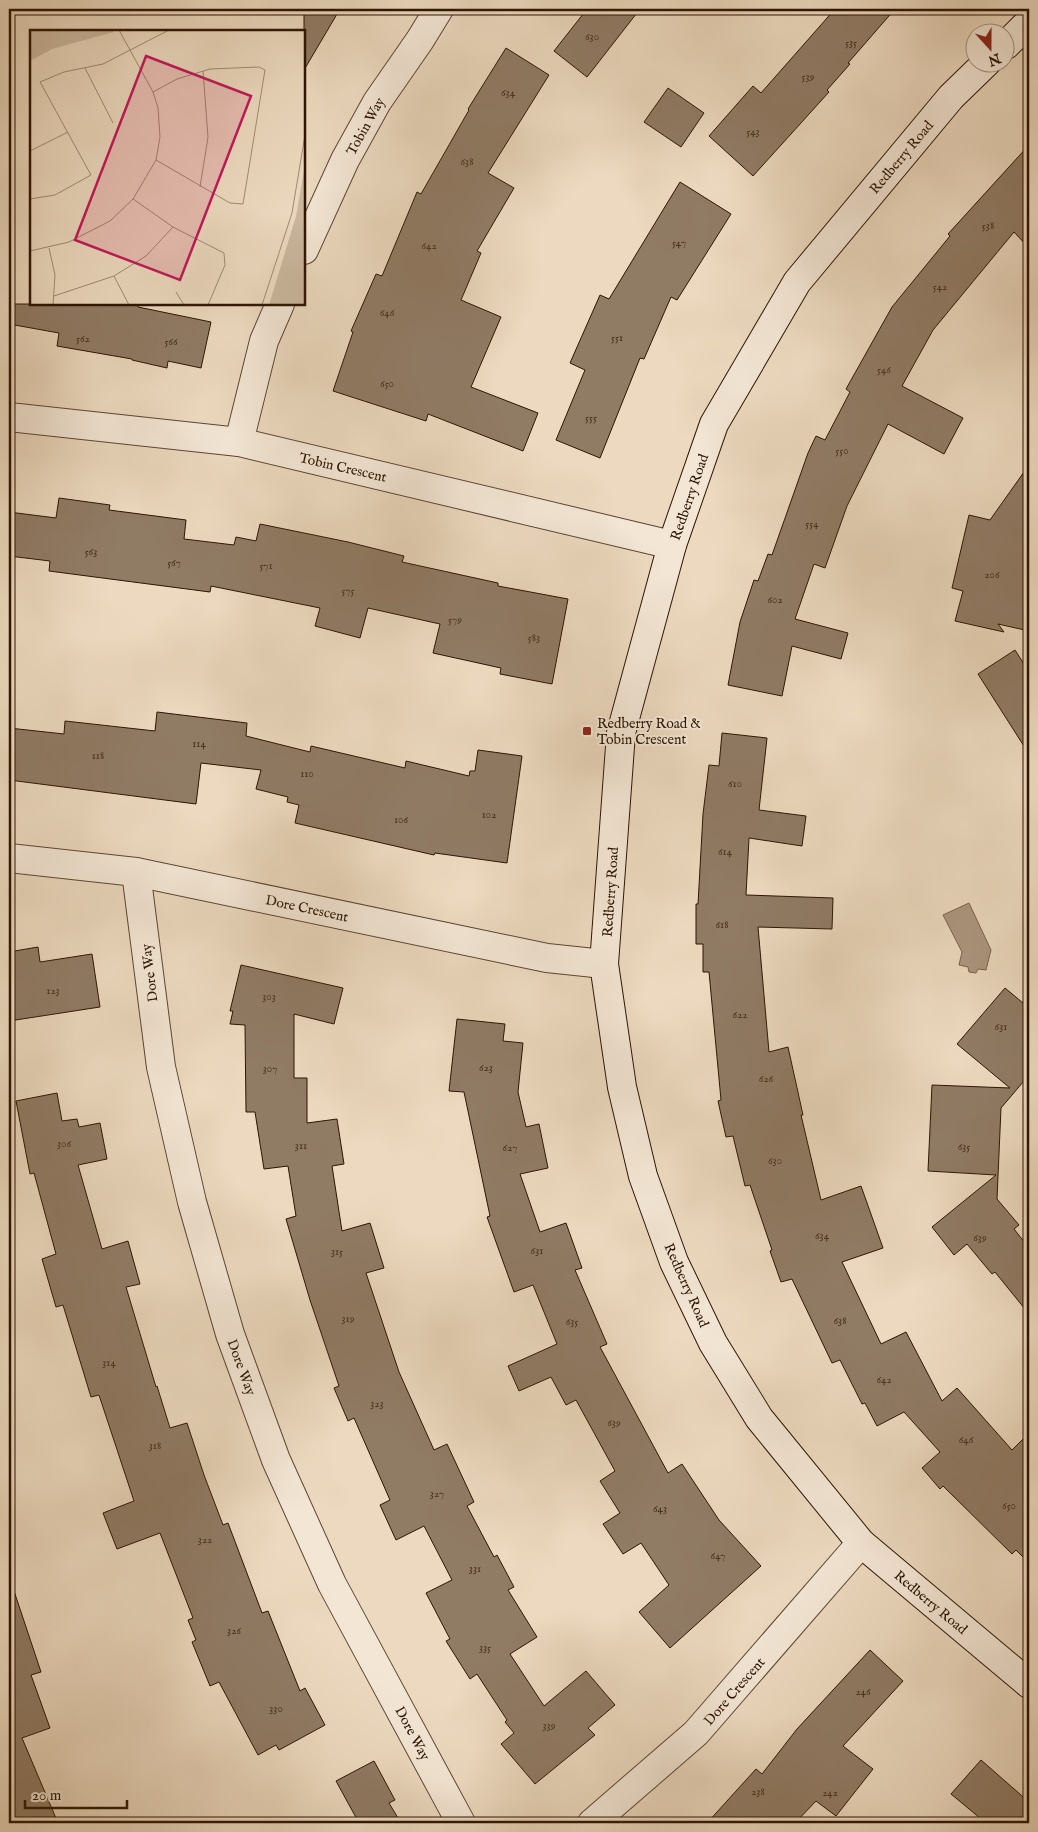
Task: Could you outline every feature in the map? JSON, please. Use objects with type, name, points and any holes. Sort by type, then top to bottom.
[{"type":"street","name":"Tobin Way","points":[[305,248],[345,160],[377,102],[439,9]]},
{"type":"street","points":[[1016,35],[1029,22]]},
{"type":"street","name":"Redberry Road","points":[[977,72],[951,97],[797,282],[714,424],[672,545],[621,733],[604,964],[622,1086],[643,1176],[674,1262],[712,1343],[759,1418],[861,1543],[1029,1684]]},
{"type":"street","points":[[239,442],[264,341],[280,305]]},
{"type":"street","name":"Tobin Crescent","points":[[9,416],[239,442],[672,545]]},
{"type":"street","name":"Dore Crescent","points":[[9,858],[136,872],[548,958],[604,964]]},
{"type":"street","name":"Dore Way","points":[[136,872],[161,1067],[192,1202],[230,1334],[276,1460],[332,1584],[461,1823]]},
{"type":"street","name":"Dore Crescent","points":[[592,1823],[696,1734],[861,1543]]},
{"type":"shaded area","points":[[969,903],[991,950],[986,970],[978,969],[976,973],[969,972],[968,967],[959,965],[962,952],[943,915]]},
{"type":"building","points":[[304,9],[340,9],[305,68]]},
{"type":"building","points":[[587,9],[640,9],[587,77],[554,51]]},
{"type":"building","points":[[835,9],[895,9],[848,63],[850,64],[827,90],[829,92],[753,176],[709,136],[753,86],[761,93]]},
{"type":"building","points":[[506,48],[549,75],[488,173],[514,188],[477,251],[481,253],[461,300],[501,317],[471,387],[538,413],[523,451],[428,414],[426,421],[333,391],[353,332],[351,331],[376,274],[382,276],[417,192],[421,194],[468,109]]},
{"type":"building","points":[[668,88],[704,113],[681,147],[644,122]]},
{"type":"building","points":[[1029,145],[1029,248],[1014,232],[933,330],[902,386],[963,418],[944,454],[888,424],[847,506],[825,568],[814,564],[795,619],[848,633],[841,659],[792,646],[782,696],[728,685],[740,622],[754,580],[758,581],[768,554],[772,555],[808,453],[816,436],[825,440],[850,392],[846,389],[892,307],[950,236],[948,234]]},
{"type":"building","points":[[680,182],[731,214],[677,300],[671,297],[644,359],[640,358],[600,458],[556,440],[585,370],[570,363],[600,295],[609,299]]},
{"type":"building","points":[[9,304],[139,305],[138,307],[211,322],[201,368],[168,361],[167,368],[132,359],[57,346],[59,333],[9,324]]},
{"type":"building","points":[[1029,465],[1029,631],[998,624],[1004,632],[955,621],[963,591],[952,588],[969,515],[990,520]]},
{"type":"building","points":[[59,498],[110,505],[109,510],[186,520],[184,539],[234,545],[236,537],[256,541],[260,524],[348,542],[404,556],[402,562],[498,583],[498,586],[568,599],[552,684],[500,674],[501,668],[433,653],[440,624],[368,608],[360,638],[315,626],[320,608],[211,586],[210,592],[49,571],[50,561],[9,556],[9,512],[56,518]]},
{"type":"building","points":[[1015,650],[1029,672],[1029,754],[978,674]]},
{"type":"building","points":[[157,712],[247,723],[246,736],[310,752],[311,746],[405,768],[406,761],[469,776],[470,771],[475,771],[478,750],[522,756],[507,863],[435,853],[434,855],[295,823],[299,805],[287,802],[288,797],[256,789],[261,770],[201,763],[196,804],[9,780],[9,728],[64,734],[65,721],[155,731]]},
{"type":"building","points":[[722,733],[767,738],[759,810],[806,816],[802,846],[749,838],[746,895],[833,898],[832,929],[758,927],[769,1052],[788,1047],[803,1115],[801,1115],[821,1200],[861,1186],[883,1248],[842,1262],[881,1344],[906,1332],[942,1401],[957,1388],[1012,1450],[1029,1433],[1029,1563],[1016,1550],[1012,1554],[943,1486],[940,1489],[922,1468],[940,1452],[904,1412],[877,1426],[865,1403],[862,1404],[840,1360],[832,1363],[792,1279],[781,1282],[750,1185],[745,1186],[733,1136],[726,1137],[718,1101],[721,1100],[709,972],[703,972],[703,944],[696,944],[696,904],[698,904],[703,814],[709,765],[719,766]]},
{"type":"building","points":[[38,947],[40,962],[92,954],[100,1007],[9,1021],[9,952]]},
{"type":"building","points":[[241,965],[343,988],[334,1024],[294,1014],[294,1078],[307,1078],[307,1123],[337,1119],[344,1164],[332,1166],[342,1231],[370,1223],[384,1268],[366,1273],[399,1372],[434,1450],[447,1444],[474,1502],[467,1506],[494,1557],[497,1555],[514,1587],[508,1590],[537,1637],[510,1654],[544,1706],[586,1671],[615,1705],[588,1728],[595,1735],[535,1784],[501,1744],[514,1733],[505,1722],[507,1720],[477,1674],[470,1679],[446,1641],[450,1639],[426,1593],[452,1580],[424,1526],[396,1540],[380,1505],[390,1500],[354,1418],[348,1421],[334,1388],[339,1386],[310,1300],[286,1219],[296,1216],[288,1166],[264,1169],[255,1112],[246,1112],[245,1025],[230,1024],[233,1011],[230,1011]]},
{"type":"building","points":[[1005,988],[1029,1008],[1029,1075],[1001,1108],[997,1199],[1019,1225],[1014,1229],[1029,1248],[1029,1314],[995,1272],[992,1274],[967,1244],[954,1255],[932,1227],[996,1175],[928,1171],[932,1085],[1010,1088],[957,1044]]},
{"type":"building","points":[[457,1019],[505,1024],[503,1041],[523,1043],[518,1092],[526,1127],[539,1124],[548,1168],[520,1174],[540,1232],[566,1223],[582,1268],[575,1270],[607,1344],[600,1347],[668,1473],[682,1464],[719,1520],[761,1566],[670,1648],[639,1612],[669,1585],[641,1543],[623,1554],[603,1524],[620,1513],[600,1481],[615,1471],[576,1400],[566,1405],[551,1377],[519,1391],[508,1366],[557,1344],[533,1285],[514,1292],[487,1217],[490,1216],[464,1092],[449,1091]]},
{"type":"building","points":[[57,1093],[62,1121],[77,1119],[79,1127],[100,1123],[107,1159],[78,1165],[102,1249],[128,1241],[140,1284],[126,1287],[170,1428],[187,1423],[223,1525],[228,1523],[262,1613],[268,1611],[300,1691],[305,1688],[325,1725],[279,1750],[276,1745],[258,1755],[219,1682],[210,1686],[192,1642],[196,1640],[188,1620],[193,1618],[160,1533],[117,1549],[103,1513],[134,1501],[99,1395],[91,1397],[63,1305],[56,1307],[42,1259],[56,1254],[34,1173],[30,1174],[16,1101]]},
{"type":"building","points":[[14,1591],[41,1672],[31,1675],[50,1728],[22,1738],[58,1823],[9,1823],[9,1592]]},
{"type":"building","points":[[870,1650],[903,1681],[843,1746],[873,1769],[836,1816],[816,1801],[795,1823],[707,1823],[756,1769],[762,1774],[797,1729]]},
{"type":"building","points":[[981,1760],[1029,1802],[1029,1823],[986,1823],[951,1794]]},
{"type":"building","points":[[374,1761],[395,1800],[389,1803],[401,1823],[359,1823],[336,1781]]},
{"type":"place","name":"Redberry Road & Tobin Crescent","points":[[587,731]]}]
